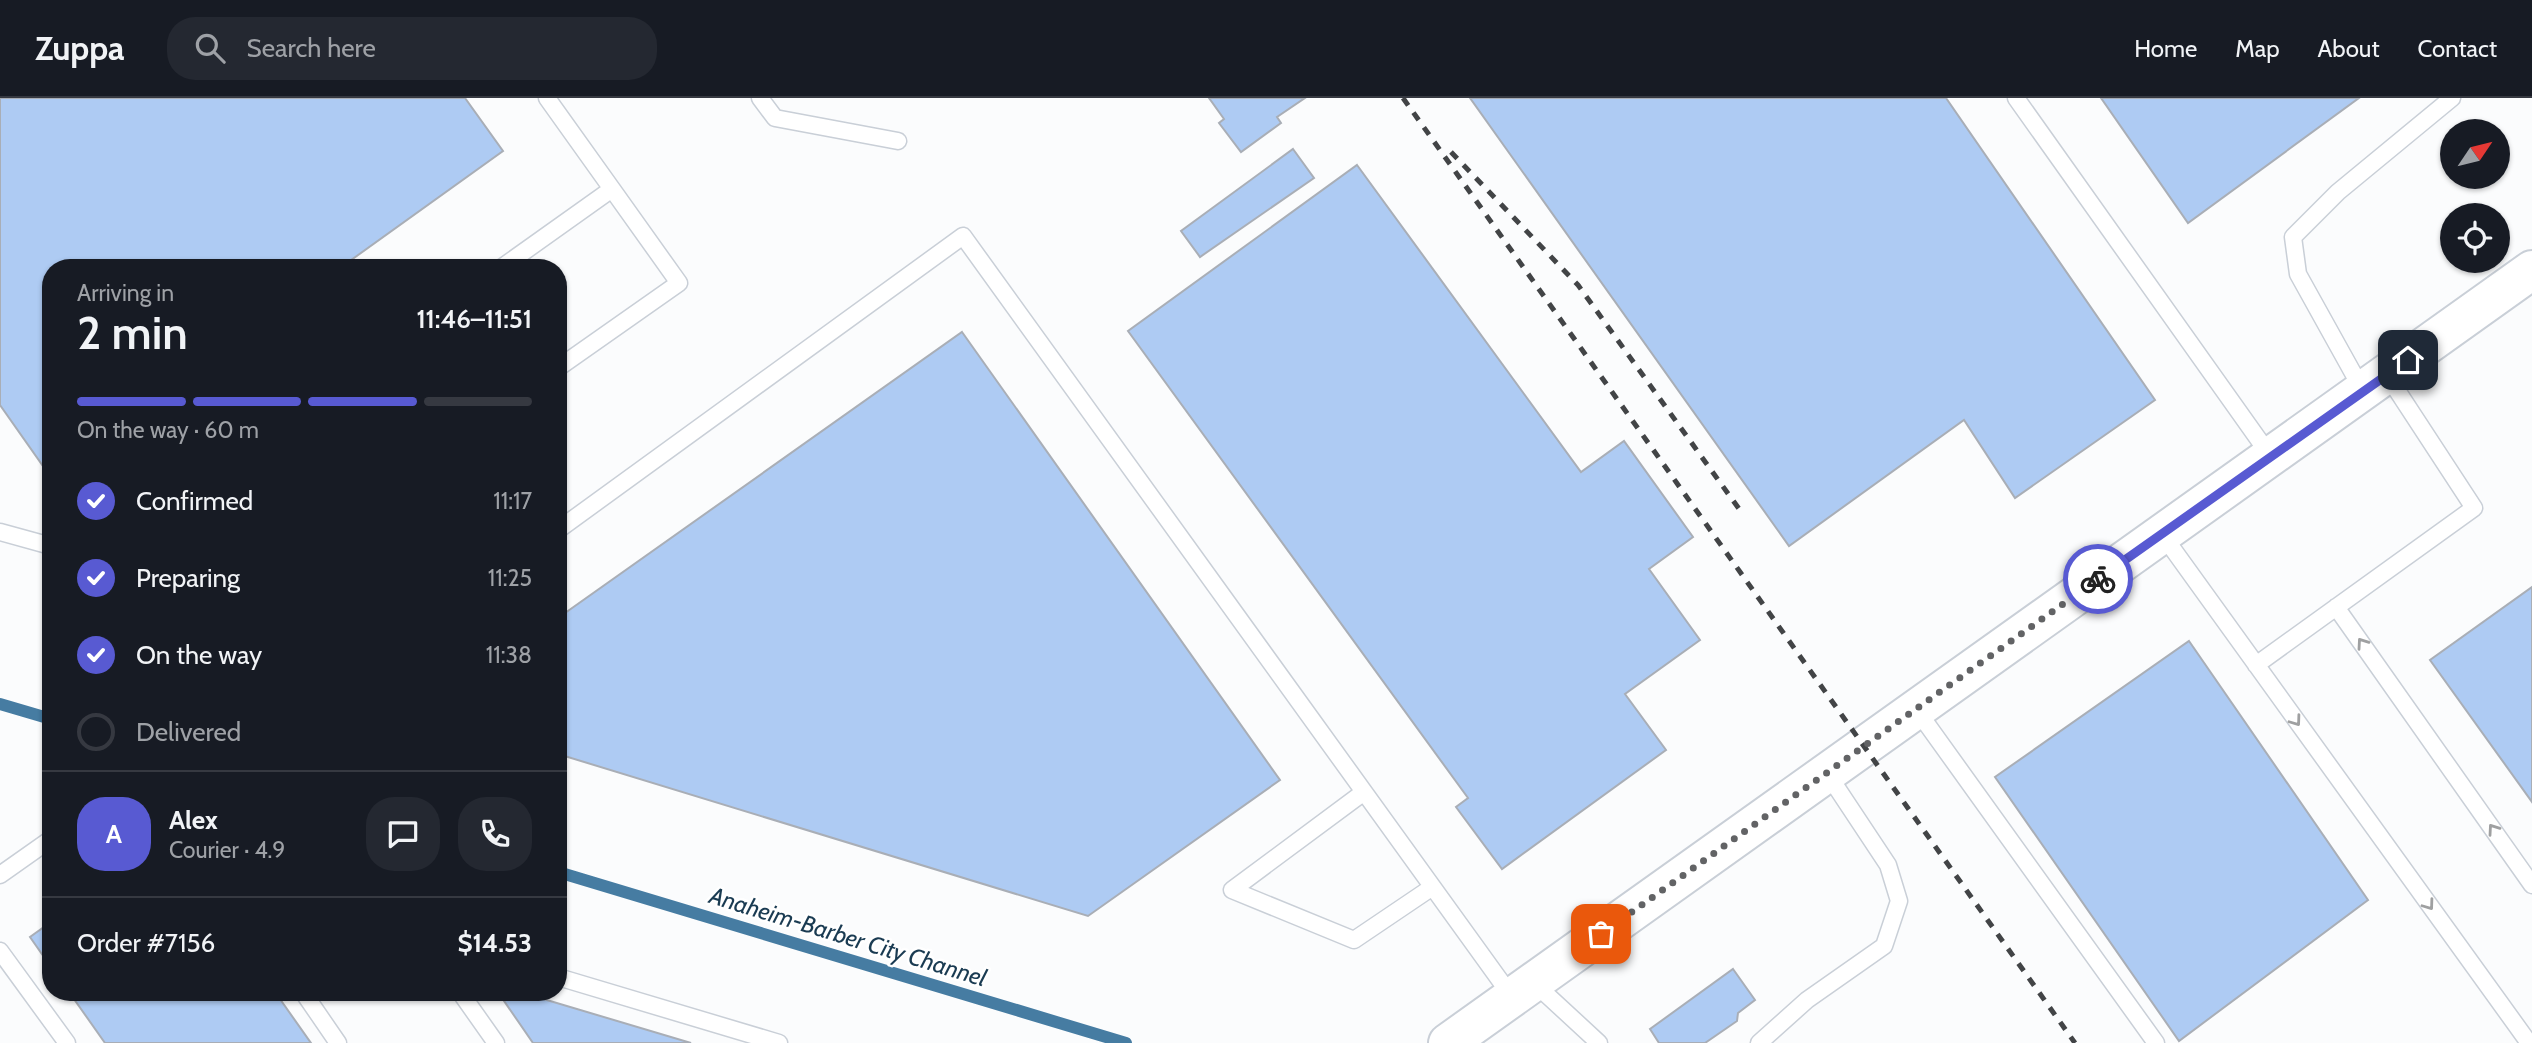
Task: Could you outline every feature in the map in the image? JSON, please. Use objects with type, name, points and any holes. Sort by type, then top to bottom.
[{"type":"street","points":[[1448,1043],[2532,270]]},
{"type":"lane","points":[[547,98],[679,283],[567,362]]},
{"type":"lane","points":[[760,98],[775,118],[898,141]]},
{"type":"lane","points":[[2016,98],[2271,457]]},
{"type":"lane","points":[[2256,665],[2474,508],[2375,384],[2298,274],[2293,237],[2338,192],[2452,98]]},
{"type":"lane","points":[[514,259],[612,189]]},
{"type":"lane","points":[[567,523],[963,236],[1431,888],[1523,990],[1599,1043]]},
{"type":"lane","points":[[0,532],[42,544]]},
{"type":"lane","points":[[2161,534],[2529,1043]]},
{"type":"lane","points":[[2336,607],[2532,885]]},
{"type":"lane","points":[[1916,709],[2156,1043]]},
{"type":"lane","points":[[1759,1043],[1807,1000],[1884,946],[1899,901],[1888,864],[1827,773]]},
{"type":"lane","points":[[1364,792],[1232,890],[1354,940],[1431,888]]},
{"type":"lane","points":[[0,875],[42,845]]},
{"type":"lane","points":[[0,951],[61,1041]]},
{"type":"lane","points":[[567,979],[779,1043]]},
{"type":"lane","points":[[309,1001],[338,1043]]},
{"type":"lane","points":[[466,1001],[496,1043]]},
{"type":"building","points":[[0,98],[465,98],[503,151],[353,259],[42,259],[42,465],[0,405]]},
{"type":"building","points":[[1209,98],[1305,98],[1277,117],[1281,123],[1241,152],[1219,123],[1224,119]]},
{"type":"building","points":[[1470,98],[1946,98],[2155,400],[2015,498],[1964,420],[1789,546]]},
{"type":"building","points":[[2101,98],[2359,98],[2188,223]]},
{"type":"building","points":[[1293,149],[1314,178],[1200,257],[1181,231]]},
{"type":"building","points":[[1357,165],[1581,472],[1624,441],[1693,537],[1649,569],[1700,640],[1625,694],[1666,750],[1502,869],[1456,807],[1468,798],[1128,331]]},
{"type":"building","points":[[962,332],[1280,780],[1088,916],[567,757],[567,612]]},
{"type":"building","points":[[2532,587],[2532,802],[2430,660]]},
{"type":"building","points":[[2189,641],[2368,900],[2179,1041],[1995,777]]},
{"type":"building","points":[[42,928],[42,954],[30,937]]},
{"type":"building","points":[[1733,969],[1755,1000],[1738,1013],[1737,1021],[1705,1043],[1659,1043],[1650,1029]]},
{"type":"building","points":[[75,1001],[281,1001],[311,1043],[105,1043]]},
{"type":"building","points":[[504,1001],[550,1001],[691,1043],[533,1043]]},
{"type":"waterway","name":"Anaheim-Barber City Channel","points":[[0,704],[42,716]]},
{"type":"waterway","name":"Anaheim-Barber City Channel","points":[[567,875],[1126,1043]]},
{"type":"railway","points":[[1403,98],[2075,1043]]},
{"type":"railway","points":[[1451,152],[1578,285],[1742,513]]},
{"type":"way so far","points":[[1601,934],[2098,579]]},
{"type":"route","points":[[2098,579],[2408,360]]}]
